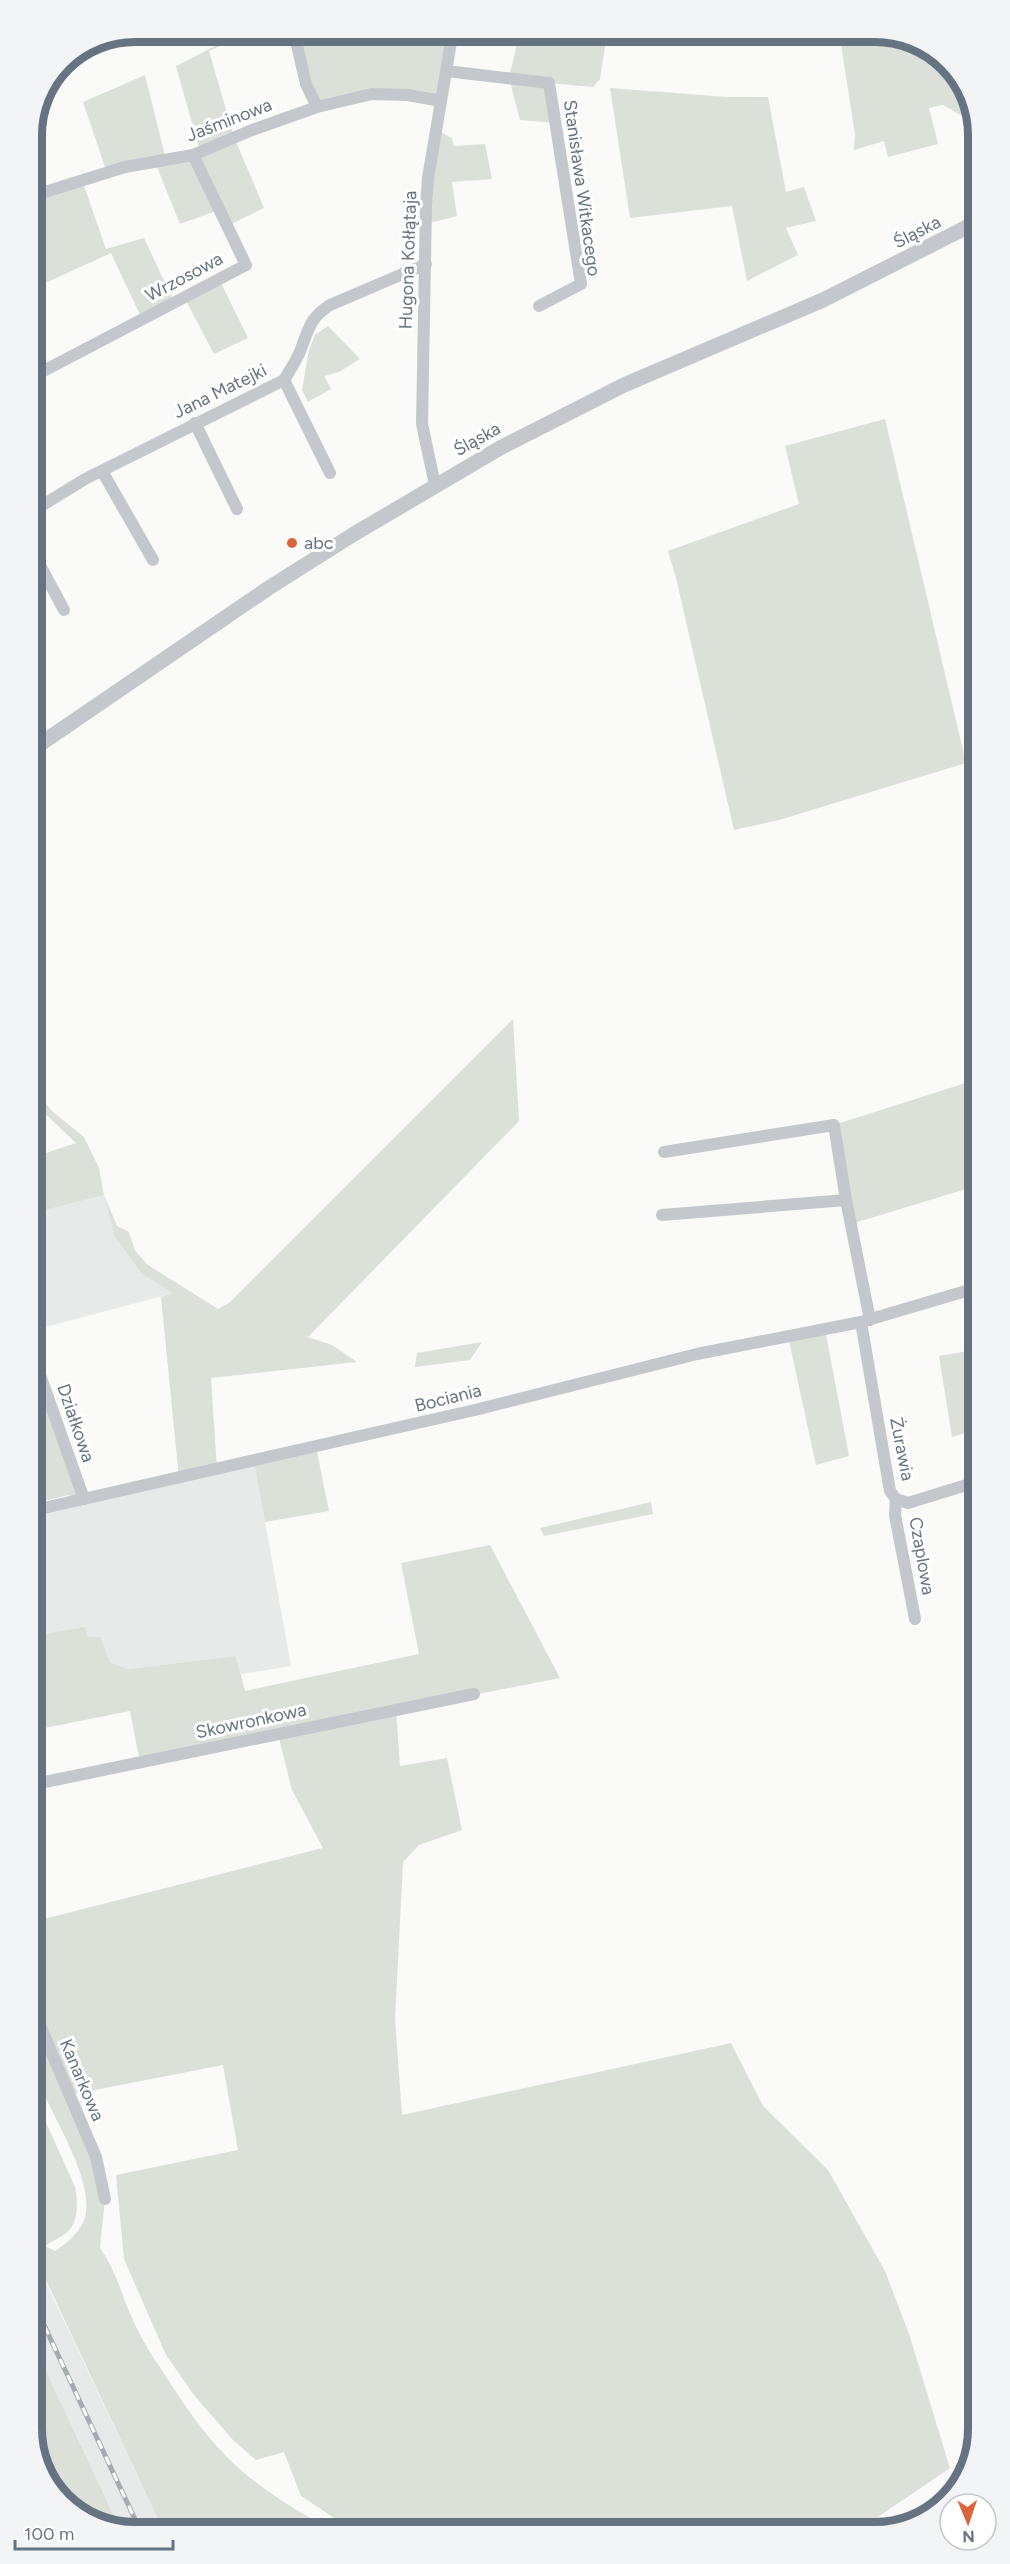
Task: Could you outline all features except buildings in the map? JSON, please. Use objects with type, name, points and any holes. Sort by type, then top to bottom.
[{"type":"street","points":[[296,42],[306,84],[317,107]]},
{"type":"street","name":"Hugona Kołłątaja","points":[[435,485],[422,424],[428,178],[451,42]]},
{"type":"street","name":"Stanisława Witkacego","points":[[446,71],[549,83],[581,284],[538,306]]},
{"type":"street","name":"Jaśminowa","points":[[42,193],[125,167],[193,155],[252,130],[317,107],[372,94],[408,95],[441,100]]},
{"type":"street","name":"Wrzosowa","points":[[42,372],[246,265],[193,155]]},
{"type":"street","name":"Śląska","points":[[42,742],[267,589],[435,485],[500,448],[624,385],[823,300],[968,227]]},
{"type":"street","name":"Jana Matejki","points":[[42,506],[102,471],[284,380],[301,351],[306,333],[316,314],[330,305],[426,264]]},
{"type":"street","points":[[284,380],[330,473]]},
{"type":"street","points":[[195,423],[237,509]]},
{"type":"street","points":[[102,471],[153,560]]},
{"type":"street","points":[[42,569],[64,610]]},
{"type":"street","points":[[664,1152],[834,1125],[866,1321]]},
{"type":"street","points":[[662,1215],[846,1200]]},
{"type":"street","name":"Bociania","points":[[42,1508],[479,1409],[697,1354],[866,1321],[968,1290]]},
{"type":"street","name":"Żurawia","points":[[866,1321],[890,1491],[896,1499],[908,1503],[968,1484]]},
{"type":"street","name":"Działkowa","points":[[42,1381],[84,1499]]},
{"type":"street","name":"Czaplowa","points":[[896,1499],[895,1515],[915,1619]]},
{"type":"street","name":"Skowronkowa","points":[[42,1783],[474,1694]]},
{"type":"street","name":"Kanarkowa","points":[[42,2030],[96,2157],[105,2199]]},
{"type":"shaded area","points":[[223,42],[228,42],[209,51],[234,137],[264,208],[227,226],[219,210],[180,224],[155,162],[107,173],[83,102],[145,75],[166,160],[200,151],[176,66]]},
{"type":"shaded area","points":[[297,42],[451,42],[441,101],[408,95],[317,107]]},
{"type":"shaded area","points":[[517,42],[606,42],[600,79],[593,87],[549,83],[556,123],[520,120],[509,78]]},
{"type":"shaded area","points":[[841,42],[881,42],[922,54],[941,69],[956,88],[966,117],[943,105],[929,108],[938,144],[888,157],[884,141],[854,150],[855,134]]},
{"type":"shaded area","points":[[610,88],[727,97],[768,97],[786,192],[804,187],[816,221],[786,228],[798,255],[747,281],[732,206],[630,218]]},
{"type":"shaded area","points":[[436,130],[452,138],[454,146],[485,144],[492,179],[452,182],[457,216],[426,224]]},
{"type":"shaded area","points":[[82,180],[106,249],[144,238],[174,302],[142,319],[111,253],[42,284],[42,193]]},
{"type":"shaded area","points":[[219,279],[248,338],[214,354],[184,297]]},
{"type":"shaded area","points":[[328,326],[360,359],[339,372],[324,376],[331,389],[308,402],[302,390],[309,350],[315,335]]},
{"type":"shaded area","points":[[42,352],[48,369],[42,372]]},
{"type":"shaded area","points":[[885,419],[966,763],[779,820],[734,830],[668,551],[799,504],[785,446]]},
{"type":"shaded area","points":[[513,1019],[519,1121],[308,1337],[332,1345],[357,1362],[211,1378],[217,1470],[179,1478],[161,1297],[173,1293],[141,1273],[114,1235],[104,1195],[117,1226],[129,1232],[135,1251],[148,1265],[218,1309],[229,1303]]},
{"type":"shaded area","points":[[968,1082],[968,1188],[851,1224],[834,1125]]},
{"type":"shaded area","points":[[42,1099],[53,1112],[84,1137],[99,1168],[104,1195],[42,1211],[42,1154],[76,1143],[42,1111]]},
{"type":"shaded area","points":[[104,1195],[114,1235],[141,1273],[174,1293],[42,1328],[42,1211]]},
{"type":"shaded area","points":[[825,1329],[849,1456],[816,1465],[788,1336]]},
{"type":"shaded area","points":[[482,1342],[470,1360],[415,1367],[417,1353]]},
{"type":"shaded area","points":[[968,1351],[968,1432],[952,1437],[939,1356]]},
{"type":"shaded area","points":[[42,1381],[84,1499],[74,1502],[69,1495],[42,1501]]},
{"type":"shaded area","points":[[316,1447],[329,1511],[265,1522],[254,1462]]},
{"type":"shaded area","points":[[254,1461],[291,1666],[241,1674],[236,1656],[128,1669],[110,1662],[103,1648],[42,1650],[42,1508]]},
{"type":"shaded area","points":[[651,1502],[653,1514],[544,1536],[540,1528]]},
{"type":"shaded area","points":[[490,1545],[560,1678],[396,1710],[400,1766],[447,1758],[462,1830],[419,1845],[403,1862],[395,2019],[402,2115],[731,2043],[763,2106],[828,2170],[885,2271],[909,2334],[950,2468],[870,2522],[340,2522],[301,2496],[284,2452],[256,2460],[233,2440],[194,2395],[166,2355],[124,2259],[116,2175],[238,2150],[223,2065],[69,2095],[42,2030],[42,1919],[323,1848],[292,1790],[278,1734],[140,1762],[130,1711],[42,1729],[42,1635],[85,1627],[88,1637],[100,1637],[110,1662],[128,1669],[236,1656],[245,1691],[419,1654],[401,1563]]},
{"type":"shaded area","points":[[42,2036],[68,2095],[105,2199],[100,2248],[118,2282],[139,2334],[194,2418],[225,2455],[276,2497],[317,2522],[159,2522],[42,2272],[42,2113],[75,2187],[77,2199],[75,2218],[70,2229],[45,2246],[55,2251],[65,2244],[79,2229],[86,2212],[86,2197],[76,2162],[43,2092]]},
{"type":"shaded area","points":[[42,2273],[159,2522],[116,2520],[42,2363]]},
{"type":"shaded area","points":[[42,2363],[116,2520],[105,2517],[78,2503],[61,2486],[52,2470],[44,2447],[42,2429]]},
{"type":"railway","points":[[42,2321],[136,2522]]},
{"type":"place","name":"abc","points":[[292,543]]}]
